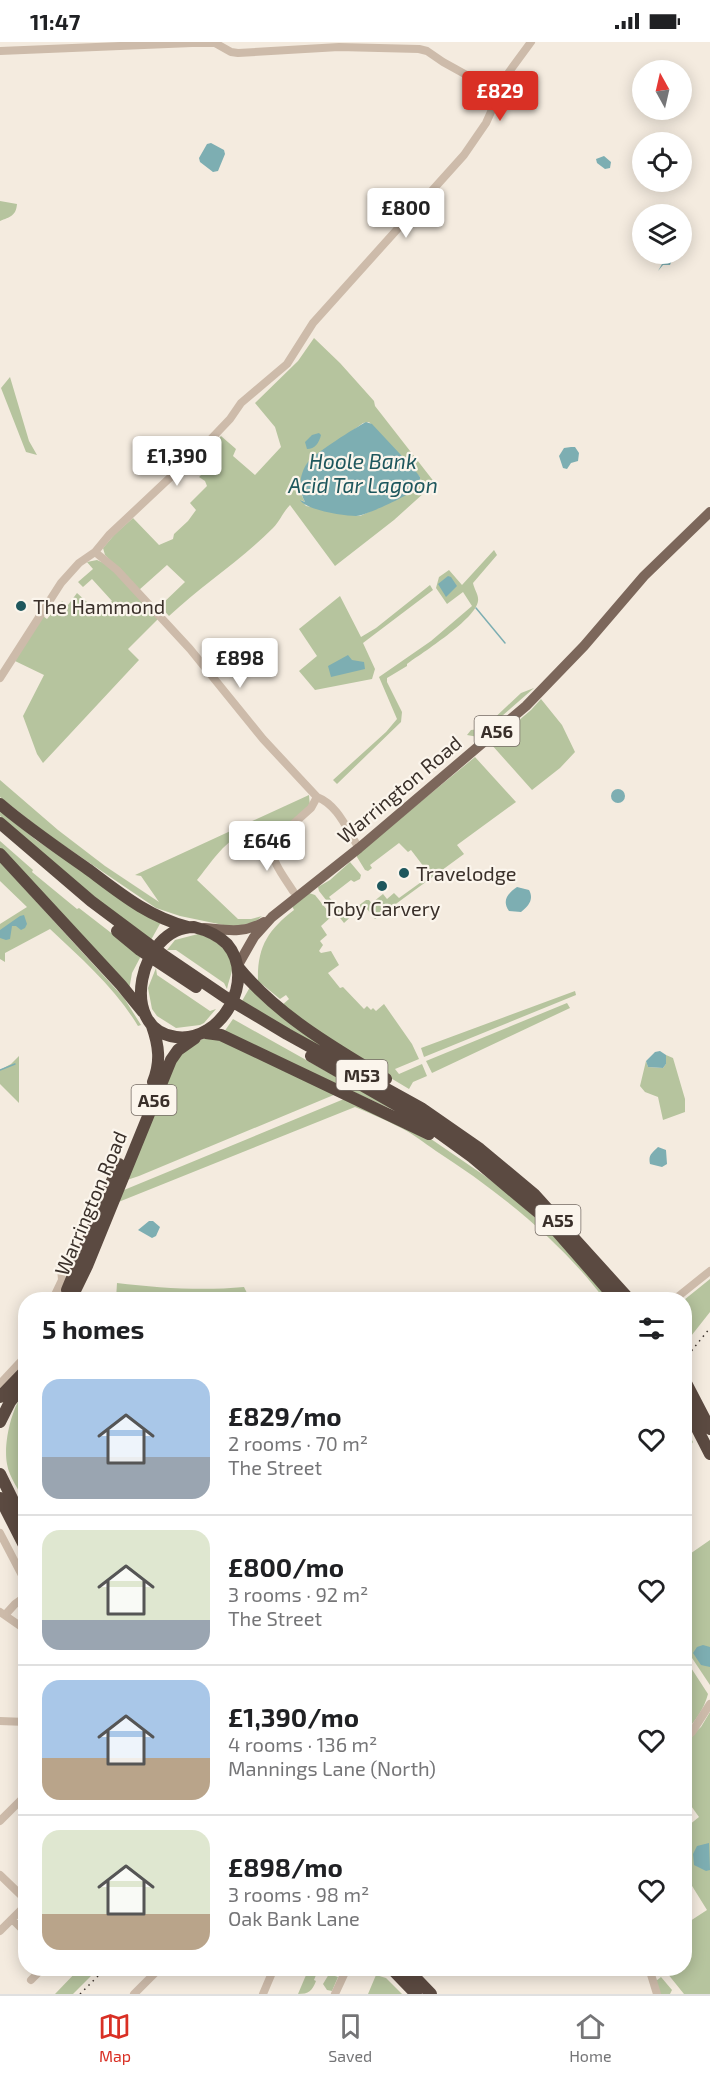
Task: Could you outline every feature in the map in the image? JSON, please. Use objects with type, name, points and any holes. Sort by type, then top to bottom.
[{"type":"highway","points":[[0,804],[25,825],[142,908],[163,920],[220,938],[255,987],[293,1018],[348,1056],[394,1083],[463,1129],[476,1153]]},
{"type":"highway","name":"M53","points":[[0,823],[143,946]]},
{"type":"highway","name":"M53","points":[[0,831],[163,961],[222,1000],[476,1153]]},
{"type":"highway","points":[[0,854],[121,985],[159,1031],[174,1037],[203,1033],[221,1035],[476,1153]]},
{"type":"highway","points":[[149,1021],[141,992],[143,972],[147,963],[162,940],[174,931],[191,927]]},
{"type":"highway","points":[[203,1033],[219,1023],[225,1014],[234,995],[238,966]]},
{"type":"highway","name":"Warrington Road","points":[[74,1292],[157,1070],[159,1050],[149,1021]]},
{"type":"highway","name":"Warrington Road","points":[[117,1180],[171,1060],[178,1050],[203,1033]]},
{"type":"highway","name":"A55","points":[[476,1153],[546,1219],[610,1292]]},
{"type":"highway","name":"A55","points":[[476,1153],[534,1194],[623,1292]]},
{"type":"highway","name":"Warrington Road","points":[[66,1292],[77,1264],[103,1215]]},
{"type":"highway","points":[[0,1397],[18,1378]]},
{"type":"highway","points":[[0,1422],[18,1392]]},
{"type":"highway","points":[[692,1394],[710,1429]]},
{"type":"highway","points":[[692,1419],[710,1454]]},
{"type":"highway","points":[[0,1474],[18,1511]]},
{"type":"highway","points":[[0,1498],[18,1533]]},
{"type":"highway","points":[[399,1976],[416,1994]]},
{"type":"highway","points":[[413,1976],[430,1994]]},
{"type":"main road","name":"Warrington Road","points":[[238,966],[254,937],[272,917],[359,848],[526,706],[584,646],[651,568],[710,512]]},
{"type":"main road","name":"A56","points":[[191,927],[240,931],[255,927],[272,917]]},
{"type":"street","points":[[0,678],[61,583],[79,563],[95,552],[109,535],[210,440],[230,419],[241,403],[287,364],[313,323],[464,155],[486,123],[509,72],[531,42]]},
{"type":"street","points":[[0,51],[192,43],[215,43],[231,52],[238,53],[339,46],[419,49],[427,51],[500,93]]},
{"type":"street","points":[[95,552],[117,570],[190,648],[263,739],[317,797],[325,800],[337,812],[359,848]]},
{"type":"street","points":[[292,891],[279,868],[270,844],[311,808],[317,797]]},
{"type":"street","points":[[56,1292],[62,1280],[61,1267],[68,1263],[77,1264]]},
{"type":"street","points":[[684,1292],[710,1271]]},
{"type":"street","points":[[0,1384],[18,1365]]},
{"type":"street","points":[[0,1533],[18,1568]]},
{"type":"street","points":[[18,1602],[2,1613],[18,1624]]},
{"type":"street","points":[[692,1732],[710,1704]]},
{"type":"street","points":[[0,1721],[18,1722]]},
{"type":"street","points":[[0,1821],[18,1803]]},
{"type":"street","points":[[0,1875],[18,1892]]},
{"type":"street","points":[[0,1931],[18,1913]]},
{"type":"street","points":[[12,1919],[18,1925]]},
{"type":"street","points":[[31,1980],[35,1976]]},
{"type":"street","points":[[134,1994],[152,1976]]},
{"type":"street","points":[[263,1994],[271,1976]]},
{"type":"street","points":[[335,1994],[343,1976]]},
{"type":"street","points":[[651,1976],[657,1994]]},
{"type":"green space","points":[[0,201],[17,204],[14,214],[0,221]]},
{"type":"green space","points":[[314,338],[374,401],[375,406],[435,483],[394,520],[335,566],[290,505],[261,540],[169,616],[160,606],[185,582],[167,565],[139,590],[105,555],[103,548],[133,518],[159,545],[173,539],[174,534],[196,510],[190,503],[207,486],[205,481],[199,477],[206,470],[201,465],[192,465],[221,436],[236,449],[233,456],[255,475],[281,447],[275,427],[255,403],[298,361]],"holes":[[[369,422],[420,477],[373,510],[360,516],[306,506],[301,500],[305,502],[300,492],[307,464],[363,423]]]},
{"type":"green space","points":[[10,377],[29,441],[37,455],[26,452],[1,388]]},
{"type":"green space","points":[[494,550],[497,555],[473,583],[478,601],[468,617],[407,666],[387,678],[402,712],[401,722],[337,784],[333,780],[386,732],[397,719],[379,677],[431,641],[472,606],[463,592],[447,604],[436,588],[439,577],[449,570],[462,585]]},
{"type":"green space","points":[[97,560],[108,565],[159,618],[128,649],[139,660],[43,763],[37,754],[23,716],[44,675],[15,661],[43,616],[47,619],[62,601],[68,605],[77,593],[99,613],[112,601],[92,579],[83,587],[78,582],[93,569],[87,562]]},
{"type":"green space","points":[[430,585],[433,590],[363,643],[375,669],[372,679],[315,690],[299,671],[317,656],[299,629],[340,596],[361,637],[376,628]]},
{"type":"green space","points":[[534,688],[478,737],[467,735],[471,730],[486,726],[521,693]]},
{"type":"green space","points":[[541,699],[562,725],[575,752],[560,768],[532,790],[491,744]]},
{"type":"green space","points":[[475,757],[516,802],[457,845],[464,854],[378,917],[375,919],[367,909],[358,910],[344,923],[318,887],[330,880],[350,862],[361,875],[360,879],[354,882],[351,880],[329,897],[345,916],[366,900],[374,906],[373,902],[383,894],[387,899],[394,893],[399,898],[424,880],[425,874],[421,869],[424,867],[411,850],[408,852],[399,843],[370,865],[372,868],[368,871],[365,870],[357,854]]},
{"type":"green space","points":[[0,780],[58,830],[105,866],[159,902],[141,876],[135,875],[309,795],[310,807],[270,841],[257,839],[257,836],[248,834],[231,841],[197,880],[238,919],[262,916],[255,922],[233,927],[180,916],[156,908],[47,834],[0,797]]},
{"type":"green space","points":[[0,811],[36,840],[161,922],[151,940],[141,935],[38,851],[0,816]]},
{"type":"green space","points":[[0,841],[33,870],[32,872],[77,909],[79,908],[141,956],[132,973],[129,990],[0,848]]},
{"type":"green space","points":[[0,862],[124,998],[141,1025],[138,1026],[98,975],[50,929],[5,953],[5,962],[0,959],[0,924],[27,907],[0,881]]},
{"type":"green space","points":[[309,893],[315,895],[332,916],[321,926],[327,935],[320,941],[323,945],[319,951],[321,953],[331,951],[339,965],[328,973],[340,988],[343,987],[364,1009],[367,1006],[376,1011],[384,1004],[412,1044],[419,1059],[395,1069],[399,1074],[422,1064],[427,1076],[413,1082],[409,1089],[349,1053],[281,1006],[289,999],[286,995],[280,999],[258,981],[260,958],[266,940],[277,925],[294,910],[292,906]]},
{"type":"green space","points":[[198,934],[216,942],[230,957],[232,970],[227,989],[224,983],[176,950],[167,950],[175,940]]},
{"type":"green space","points":[[156,968],[157,975],[210,1011],[216,1009],[204,1023],[176,1028],[157,1016],[152,1009],[148,988]]},
{"type":"green space","points":[[250,987],[355,1064],[297,1034],[242,1001]]},
{"type":"green space","points":[[575,991],[576,995],[424,1057],[421,1048]]},
{"type":"green space","points":[[567,1003],[570,1008],[432,1073],[426,1061]]},
{"type":"green space","points":[[233,1019],[406,1116],[224,1032]]},
{"type":"green space","points":[[212,1036],[336,1094],[127,1180],[175,1061],[191,1046]]},
{"type":"green space","points":[[666,1055],[673,1058],[685,1099],[685,1112],[663,1120],[658,1097],[645,1092],[640,1086],[646,1061],[648,1067],[663,1068],[666,1064]]},
{"type":"green space","points":[[19,1056],[19,1103],[0,1084],[0,1070]]},
{"type":"green space","points":[[344,1099],[431,1139],[485,1176],[560,1240],[604,1292],[599,1292],[548,1237],[505,1200],[407,1131],[355,1107],[116,1203],[124,1190]]},
{"type":"green space","points":[[710,1279],[710,1312],[692,1335],[692,1294]]},
{"type":"green space","points":[[117,1283],[180,1288],[244,1287],[246,1292],[116,1292]]},
{"type":"green space","points":[[18,1402],[18,1489],[10,1474],[6,1455],[8,1436]]},
{"type":"green space","points":[[710,1540],[710,1685],[692,1658],[692,1552]]},
{"type":"green space","points":[[692,1669],[708,1694],[699,1715],[692,1724]]},
{"type":"green space","points":[[710,1712],[710,1994],[684,1994],[669,1976],[692,1976],[692,1920],[707,1910],[692,1886],[692,1823],[699,1817],[692,1807],[692,1735],[701,1727]]},
{"type":"green space","points":[[72,1976],[91,1976],[73,1994],[55,1994]]},
{"type":"green space","points":[[306,1976],[316,1976],[314,1980],[316,1981],[311,1990],[298,1994]]},
{"type":"green space","points":[[328,1976],[338,1977],[332,1991],[327,1990],[323,1984]]},
{"type":"green space","points":[[376,1976],[379,1976],[386,1978],[402,1994],[368,1994]]},
{"type":"green space","points":[[661,1977],[672,1990],[670,1994],[660,1994],[656,1981]]},
{"type":"water","points":[[211,143],[224,150],[225,154],[218,171],[213,172],[200,162],[199,158],[207,144]]},
{"type":"water","points":[[604,156],[611,162],[610,168],[605,169],[597,163],[596,159]]},
{"type":"water","name":"Hoole Bank Acid Tar Lagoon","points":[[366,422],[372,424],[414,469],[420,477],[419,486],[389,504],[356,516],[326,512],[304,504],[300,500],[305,502],[300,482],[308,462]]},
{"type":"water","points":[[319,433],[321,435],[318,443],[307,449],[305,442],[312,435]]},
{"type":"water","points":[[575,447],[579,453],[578,461],[571,463],[567,469],[563,468],[559,456],[564,448]]},
{"type":"water","points":[[448,576],[457,586],[446,597],[438,584]]},
{"type":"water","points":[[348,655],[352,660],[364,662],[365,669],[331,677],[328,666]]},
{"type":"water","points":[[618,789],[623,791],[625,796],[623,801],[618,803],[613,801],[611,796],[613,791]]},
{"type":"water","points":[[517,887],[529,890],[531,896],[528,905],[521,912],[509,911],[506,904],[508,895]]},
{"type":"water","points":[[24,915],[27,924],[25,928],[21,930],[12,926],[10,939],[0,938],[0,930]]},
{"type":"water","points":[[660,1051],[666,1055],[666,1064],[663,1068],[648,1067],[646,1061],[655,1052]]},
{"type":"water","points":[[658,1147],[666,1150],[667,1164],[662,1167],[650,1164],[650,1156]]},
{"type":"water","points":[[149,1221],[153,1221],[160,1227],[156,1236],[152,1238],[138,1230]]},
{"type":"water","points":[[703,1645],[710,1647],[710,1667],[701,1665],[693,1653],[697,1647]]},
{"type":"water","points":[[709,1843],[710,1870],[706,1871],[694,1865],[693,1854],[697,1846]]},
{"type":"waterway","points":[[476,608],[505,643]]},
{"type":"waterway","points":[[0,1070],[15,1064]]},
{"type":"railway","points":[[692,1350],[710,1328]]},
{"type":"railway","points":[[80,1994],[98,1976]]},
{"type":"place","name":"The Hammond","points":[[21,606]]},
{"type":"place","name":"Travelodge","points":[[404,873]]},
{"type":"place","name":"Toby Carvery","points":[[382,886]]}]
